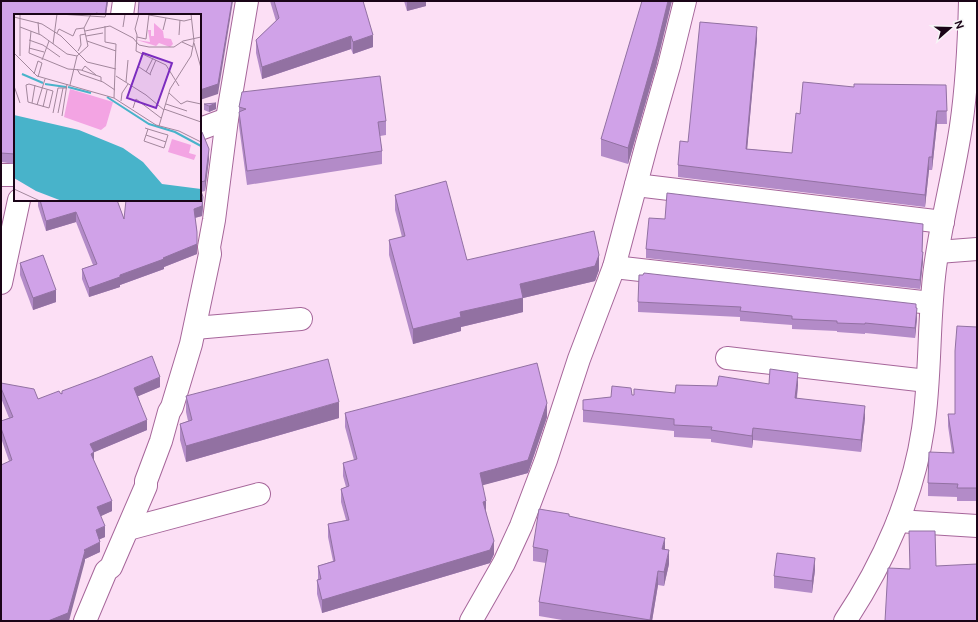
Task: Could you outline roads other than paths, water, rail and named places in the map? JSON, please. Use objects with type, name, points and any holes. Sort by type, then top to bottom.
[{"type":"street","points":[[122,14],[124,1]]},
{"type":"street","points":[[85,621],[106,571],[111,566],[146,486],[146,481],[172,407],[195,328],[210,254],[209,247],[227,119],[247,1]]},
{"type":"street","points":[[845,621],[862,595],[877,567],[898,521],[917,461],[923,427],[931,303],[943,222],[961,126],[970,33],[970,1]]},
{"type":"street","points":[[471,621],[504,563],[521,526],[546,460],[579,359],[614,267],[684,4]]},
{"type":"street","points":[[201,128],[227,119]]},
{"type":"street","points":[[1,175],[14,175]]},
{"type":"street","points":[[636,185],[943,222]]},
{"type":"street","points":[[1,282],[19,201]]},
{"type":"street","points":[[938,252],[977,249]]},
{"type":"street","points":[[614,267],[931,303]]},
{"type":"street","points":[[195,328],[301,319]]},
{"type":"street","points":[[727,358],[927,381]]},
{"type":"street","points":[[128,528],[259,494]]},
{"type":"street","points":[[898,521],[977,526]]}]
